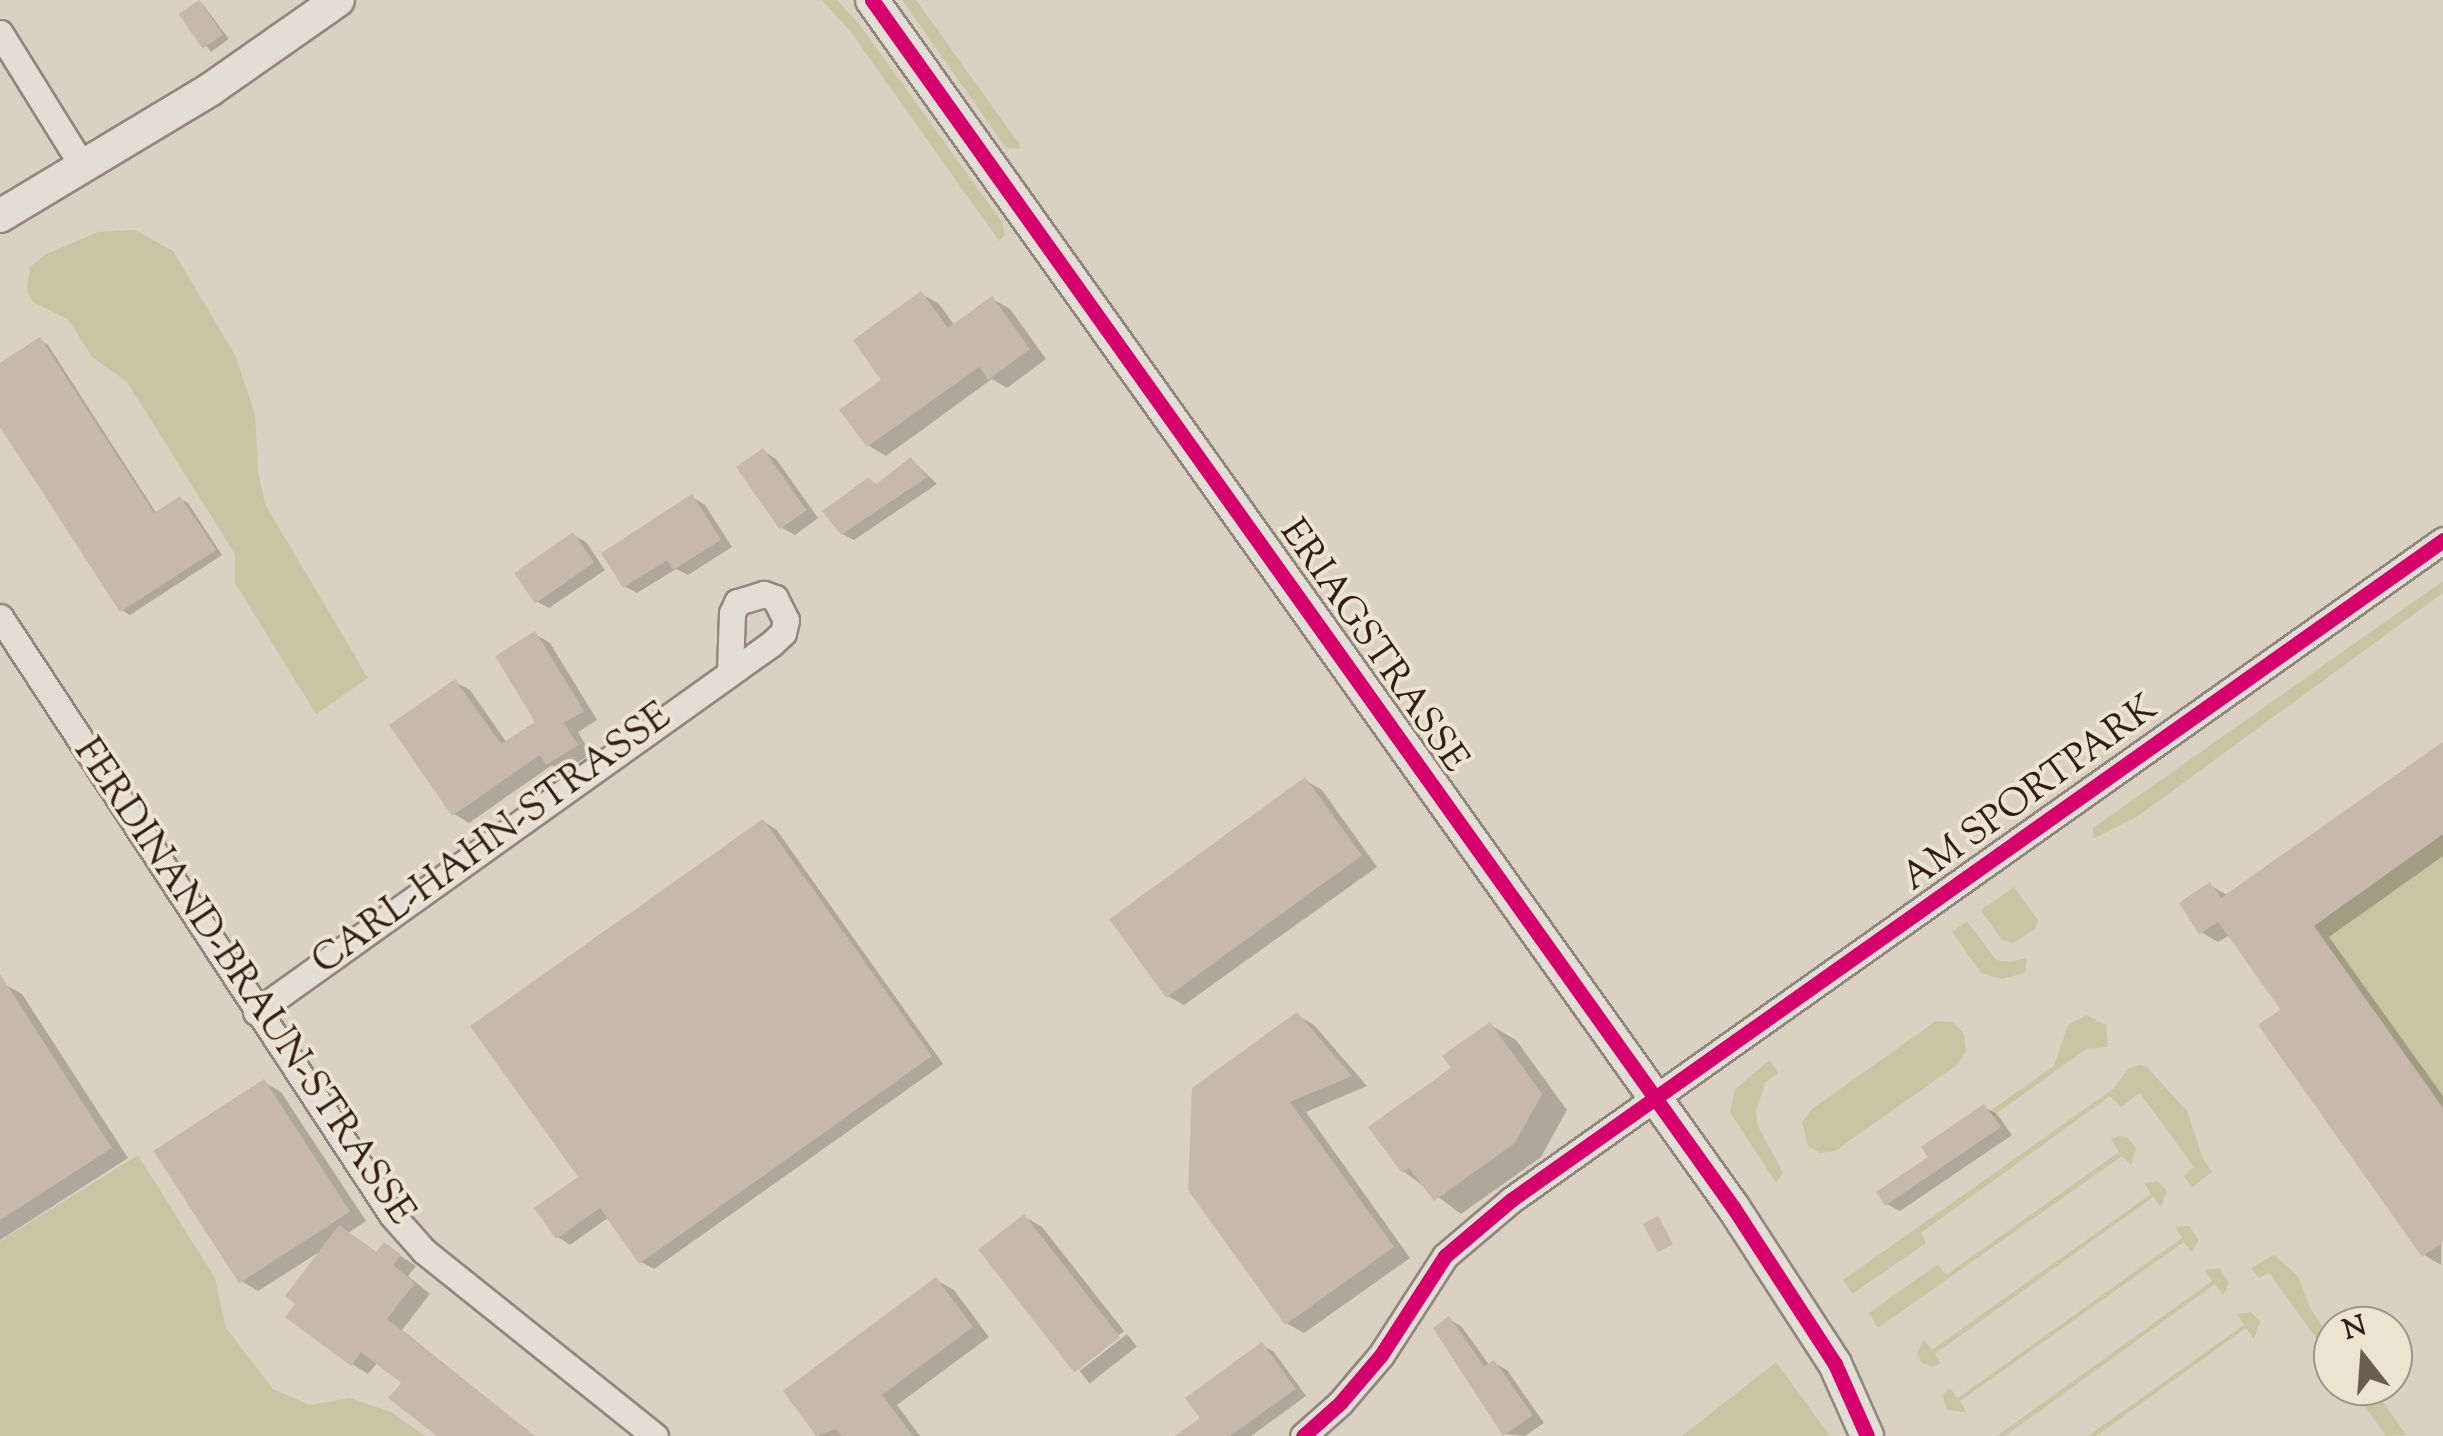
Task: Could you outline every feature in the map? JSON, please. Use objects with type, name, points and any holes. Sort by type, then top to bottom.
[{"type":"street","points":[[0,216],[211,89],[338,0]]},
{"type":"street","name":"ERIAGSTRASSE","points":[[873,5],[1656,1100],[1817,1334],[1867,1436]]},
{"type":"street","points":[[0,33],[82,164]]},
{"type":"street","name":"AM SPORTPARK","points":[[1656,1100],[2443,540]]},
{"type":"street","name":"FERDINAND-BRAUN-STRASSE","points":[[0,616],[392,1214],[424,1251],[655,1436]]},
{"type":"street","name":"CARL-HAHN-STRASSE","points":[[256,1012],[730,670]]},
{"type":"street","points":[[1303,1436],[1340,1403],[1380,1355],[1445,1256],[1511,1200],[1656,1100]]},
{"type":"shaded area","points":[[822,0],[837,0],[860,25],[1002,222],[1005,235],[999,241],[850,31]]},
{"type":"shaded area","points":[[902,0],[916,0],[1020,145],[1019,149],[1006,148]]},
{"type":"shaded area","points":[[135,230],[173,251],[235,355],[255,414],[258,471],[265,504],[368,678],[316,714],[235,583],[235,554],[127,382],[92,357],[69,320],[33,302],[27,291],[30,267],[46,254],[98,232]]},
{"type":"shaded area","points":[[2443,581],[2443,593],[2138,816],[2093,839],[2093,828]]},
{"type":"shaded area","points":[[2443,742],[2443,1242],[2208,907]]},
{"type":"shaded area","points":[[2014,887],[2038,920],[2035,929],[2013,943],[2002,940],[1981,910]]},
{"type":"shaded area","points":[[1967,921],[1996,960],[2027,958],[2025,973],[2002,979],[1981,973],[1952,932]]},
{"type":"shaded area","points":[[2086,1015],[2106,1025],[2108,1047],[2086,1049],[1993,1116],[1990,1111],[2054,1066],[2068,1025]]},
{"type":"shaded area","points":[[1936,1021],[1953,1022],[1964,1034],[1966,1051],[1958,1064],[1835,1151],[1820,1153],[1808,1146],[1802,1122],[1812,1109]]},
{"type":"shaded area","points":[[1770,1060],[1778,1073],[1766,1082],[1756,1110],[1758,1126],[1783,1173],[1776,1183],[1730,1112],[1735,1089]]},
{"type":"shaded area","points":[[2147,1067],[2187,1111],[2203,1159],[2212,1172],[2192,1187],[2184,1176],[2194,1167],[2140,1093],[2121,1107],[2110,1096],[1921,1233],[1926,1243],[1852,1294],[1843,1280],[2113,1089],[2129,1068]]},
{"type":"shaded area","points":[[2127,1137],[2136,1148],[2131,1165],[2122,1156],[1878,1328],[1869,1313],[1938,1264],[1946,1275],[2119,1152],[2111,1139]]},
{"type":"shaded area","points":[[138,1155],[215,1278],[226,1328],[273,1389],[310,1405],[350,1398],[391,1412],[425,1436],[0,1436],[0,1241]]},
{"type":"shaded area","points":[[2158,1181],[2167,1191],[2161,1208],[2153,1197],[1935,1354],[1941,1364],[1931,1367],[1921,1362],[1917,1353],[1924,1339],[1932,1350],[2151,1194],[2144,1183]]},
{"type":"shaded area","points":[[2189,1226],[2199,1240],[2192,1252],[2184,1242],[1960,1401],[1966,1412],[1947,1410],[1943,1396],[1949,1387],[1958,1398],[2182,1238],[2175,1227]]},
{"type":"shaded area","points":[[2274,1255],[2298,1276],[2313,1313],[2313,1334],[2269,1273],[2259,1278],[2251,1268]]},
{"type":"shaded area","points":[[2219,1268],[2229,1283],[2223,1295],[2215,1284],[2005,1436],[1997,1436],[2212,1281],[2205,1270]]},
{"type":"shaded area","points":[[2251,1312],[2260,1322],[2254,1339],[2246,1328],[2096,1436],[2088,1436],[2244,1325],[2237,1314]]},
{"type":"shaded area","points":[[1776,1362],[1830,1436],[1682,1436]]},
{"type":"shaded area","points":[[2364,1406],[2386,1406],[2406,1435],[2386,1436]]},
{"type":"building","points":[[199,0],[223,34],[203,49],[179,14]]},
{"type":"building","points":[[921,291],[948,328],[992,296],[1030,349],[988,380],[979,367],[867,447],[839,410],[881,380],[853,340]]},
{"type":"building","points":[[40,337],[154,513],[180,496],[216,550],[120,612],[0,427],[0,363]]},
{"type":"building","points":[[763,448],[807,510],[780,529],[736,467]]},
{"type":"building","points":[[911,457],[927,477],[841,535],[822,511],[869,477],[875,485]]},
{"type":"building","points":[[692,494],[721,540],[673,570],[667,560],[623,588],[601,553]]},
{"type":"building","points":[[573,532],[594,562],[535,604],[514,573]]},
{"type":"building","points":[[535,631],[584,711],[564,723],[578,745],[546,765],[540,755],[452,816],[389,725],[455,679],[501,744],[535,722],[495,656]]},
{"type":"building","points":[[2443,742],[2443,834],[2314,926],[2443,1108],[2443,1242],[2422,1257],[2258,1025],[2281,1009],[2218,922],[2199,934],[2179,903],[2210,882],[2221,898]]},
{"type":"building","points":[[1305,777],[1362,855],[1166,998],[1109,919]]},
{"type":"building","points":[[763,819],[932,1056],[639,1264],[600,1208],[556,1239],[534,1208],[578,1177],[470,1026]]},
{"type":"building","points":[[0,974],[112,1148],[0,1220]]},
{"type":"building","points":[[1297,1012],[1352,1076],[1290,1102],[1394,1247],[1285,1325],[1188,1190],[1192,1088]]},
{"type":"building","points":[[1490,1022],[1542,1094],[1515,1143],[1434,1201],[1409,1168],[1402,1173],[1368,1127],[1451,1068],[1442,1056]]},
{"type":"building","points":[[264,1079],[350,1212],[239,1283],[153,1151]]},
{"type":"building","points":[[1984,1104],[2001,1127],[1885,1206],[1876,1192],[1928,1157],[1921,1147]]},
{"type":"building","points":[[1024,1214],[1120,1337],[1074,1373],[978,1250]]},
{"type":"building","points":[[1658,1216],[1673,1244],[1658,1252],[1643,1224]]},
{"type":"building","points":[[339,1225],[376,1252],[384,1242],[401,1255],[393,1265],[415,1283],[387,1319],[535,1436],[437,1436],[388,1398],[401,1383],[361,1352],[351,1366],[285,1317],[295,1304],[285,1296]]},
{"type":"building","points":[[936,1277],[973,1327],[882,1395],[913,1436],[842,1436],[836,1429],[816,1436],[783,1391]]},
{"type":"building","points":[[1449,1316],[1484,1366],[1494,1360],[1533,1415],[1503,1436],[1433,1328]]},
{"type":"building","points":[[1262,1342],[1296,1389],[1230,1436],[1175,1436],[1200,1418],[1185,1398]]},
{"type":"cycle path","points":[[872,0],[1733,1207],[1835,1364],[1867,1436]]},
{"type":"cycle path","points":[[1303,1436],[1340,1403],[1381,1355],[1445,1256],[1511,1200],[2443,540]]}]
